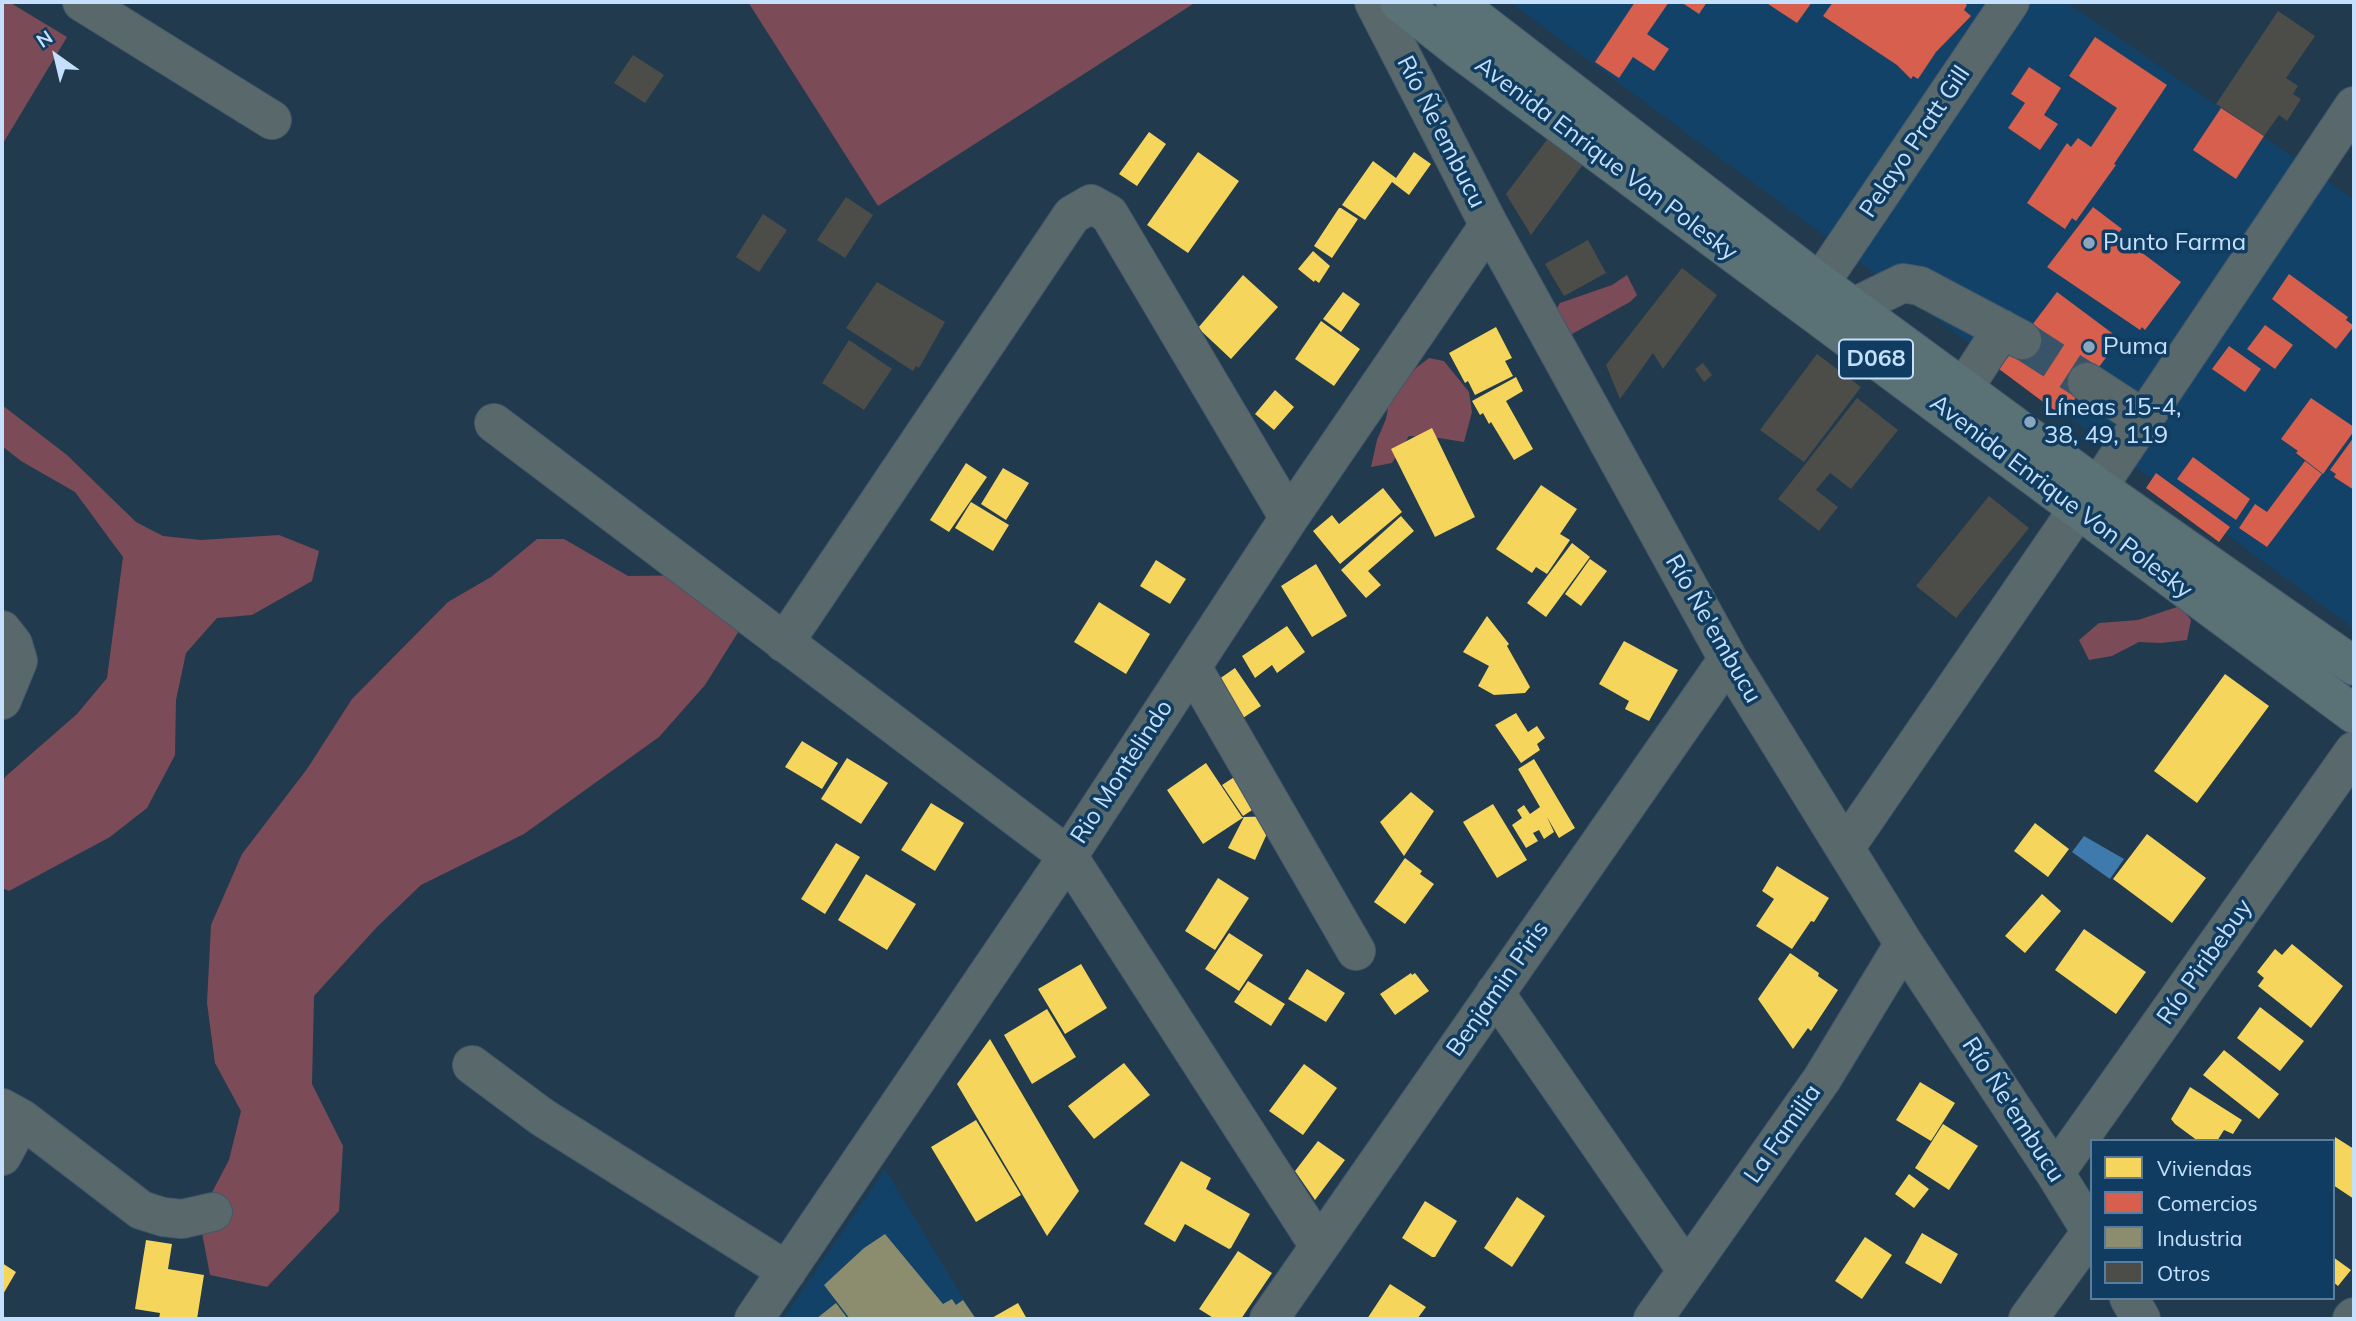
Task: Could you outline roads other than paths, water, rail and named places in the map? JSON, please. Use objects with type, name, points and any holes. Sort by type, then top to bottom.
[{"type":"main road","name":"Avenida Enrique Von Polesky","points":[[1399,2],[1472,59],[2088,498],[2354,666]]},
{"type":"main road","name":"Avenida Enrique Von Polesky","points":[[1455,2],[1820,283],[1964,388],[2088,498],[2354,714]]},
{"type":"street","points":[[82,2],[272,120]]},
{"type":"street","name":"Río Ñe'embucu","points":[[1374,2],[1489,225],[1728,659],[1903,944],[2055,1173],[2090,1231]]},
{"type":"street","name":"Pelayo Pratt Gill","points":[[1820,283],[2010,2]]},
{"type":"street","points":[[1845,848],[2144,419],[2354,106]]},
{"type":"street","points":[[784,643],[1072,215],[1091,204],[1110,214],[1289,519]]},
{"type":"street","name":"Rio Montelindo","points":[[754,1319],[1068,856],[1289,519],[1489,225]]},
{"type":"street","points":[[1854,307],[1903,283],[1920,286],[2012,335],[1964,388]]},
{"type":"street","points":[[2087,382],[2144,419]]},
{"type":"street","points":[[494,423],[1068,856],[1319,1246]]},
{"type":"street","points":[[2,630],[13,643],[18,661],[2,700]]},
{"type":"street","name":"Benjamin Piris","points":[[1269,1319],[1728,659]]},
{"type":"street","points":[[1192,667],[1356,951]]},
{"type":"street","name":"Río Piribebuy","points":[[2055,1173],[2354,751]]},
{"type":"street","name":"La Familia","points":[[1653,1319],[1822,1079],[1903,944]]},
{"type":"street","points":[[1495,993],[1687,1271]]},
{"type":"street","points":[[472,1065],[542,1117],[787,1271]]},
{"type":"street","points":[[2,1156],[12,1114],[141,1210],[181,1219],[213,1212]]},
{"type":"street","points":[[2028,1319],[2090,1234]]},
{"type":"street","points":[[2130,1300],[2141,1319]]},
{"type":"tunnel","points":[[2022,340],[2087,382]]},
{"type":"place","name":"Punto Farma","points":[[2089,243]]},
{"type":"place","name":"Puma","points":[[2089,347]]},
{"type":"place","name":"Líneas 15-4, 38, 49, 119","points":[[2030,422]]}]
